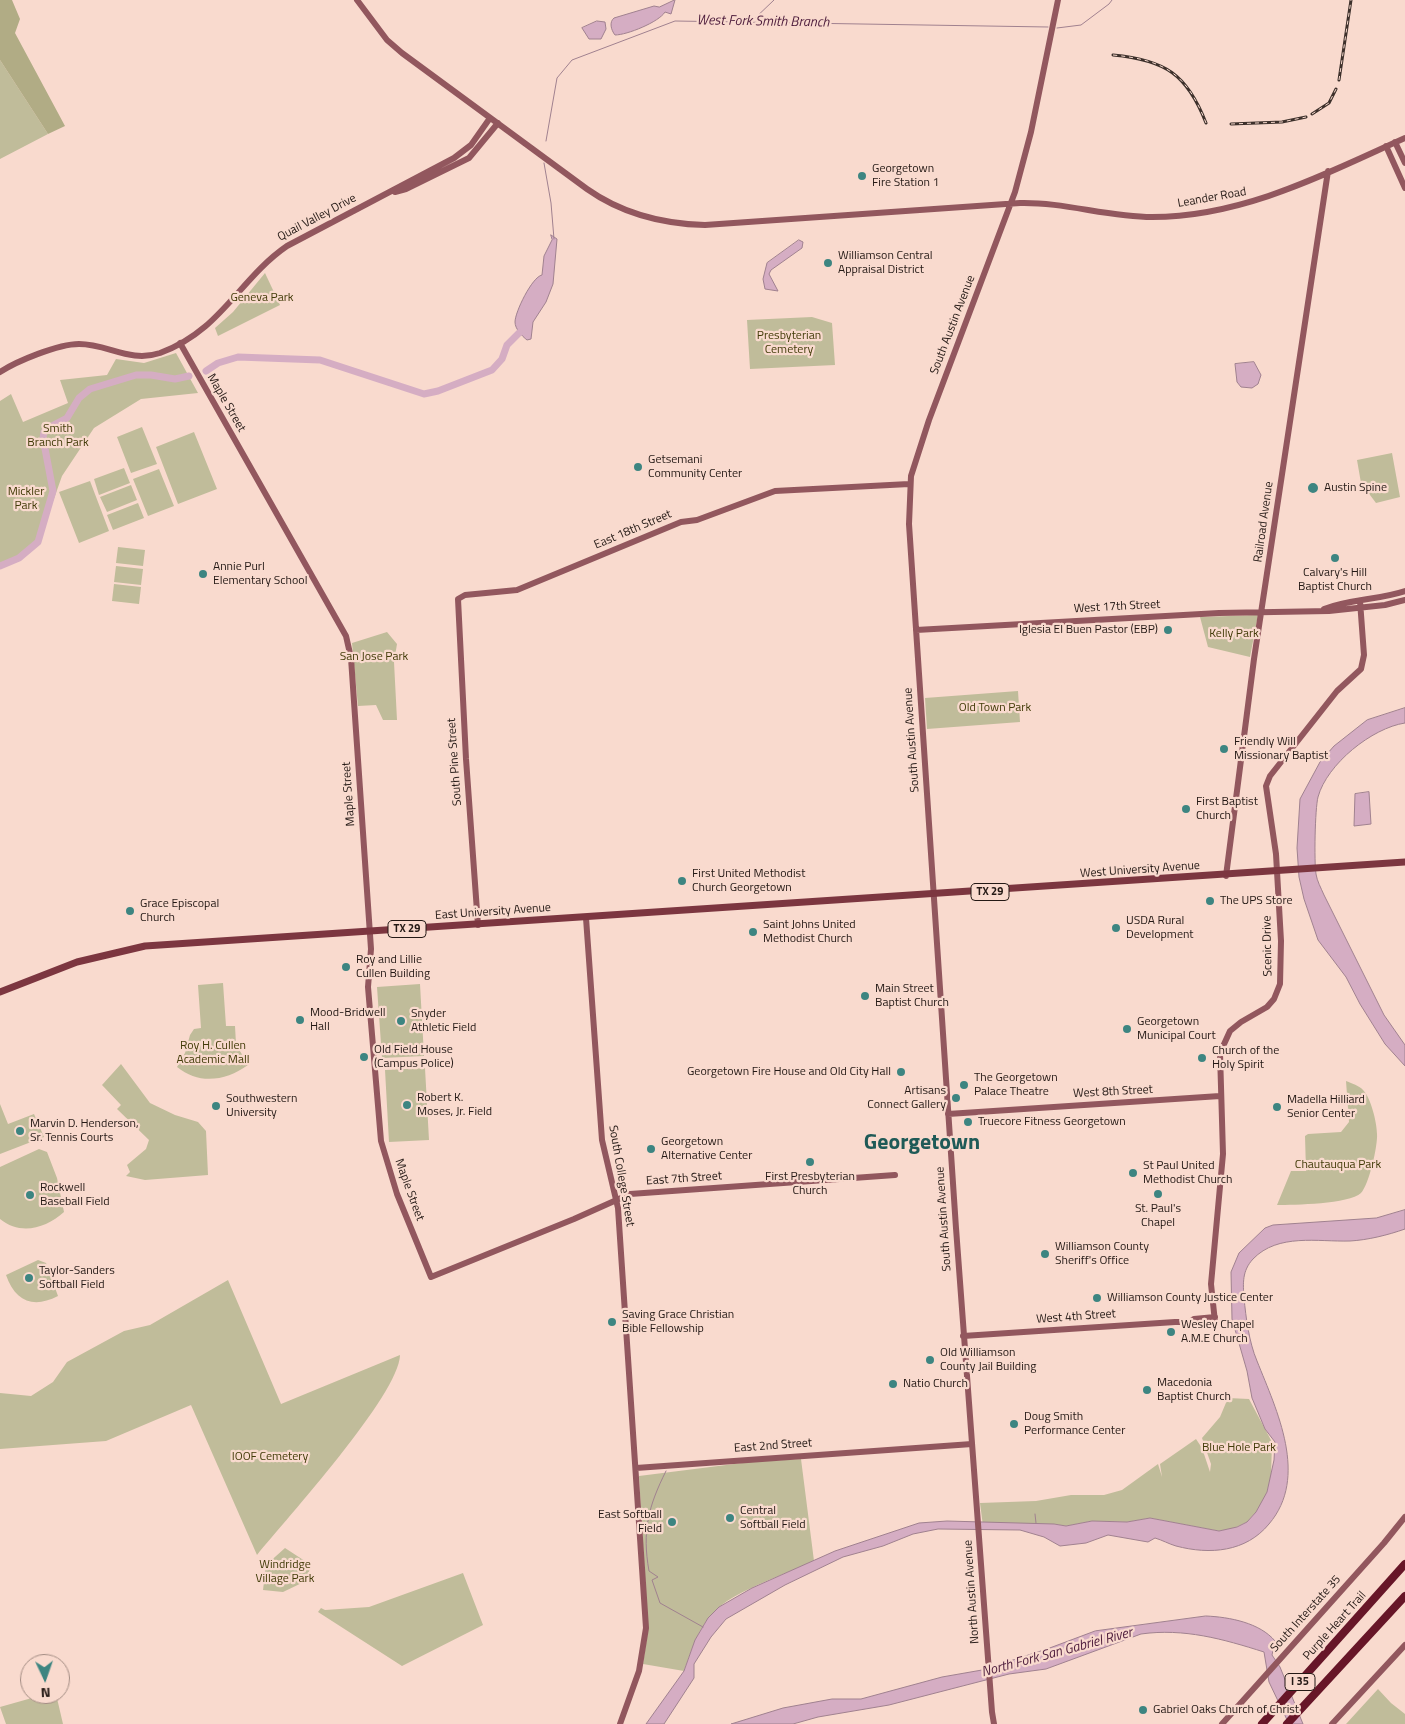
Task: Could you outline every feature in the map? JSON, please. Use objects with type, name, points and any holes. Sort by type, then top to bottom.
[{"type":"highway","name":"Purple Heart Trail","points":[[1262,1724],[1405,1564]]},
{"type":"highway","name":"I 35","points":[[1287,1724],[1405,1596]]},
{"type":"main road","name":"West University Avenue","points":[[876,899],[1405,862]]},
{"type":"main road","name":"East University Avenue","points":[[0,992],[77,962],[146,946],[876,899]]},
{"type":"street","name":"Leander Road","points":[[357,0],[387,40],[602,200],[645,216],[676,223],[705,225],[1037,202],[1124,216],[1178,216],[1250,203],[1405,138]]},
{"type":"street","name":"South Austin Avenue","points":[[976,1501],[933,895],[909,524],[909,484],[929,420],[1011,203],[1031,132],[1058,0]]},
{"type":"street","name":"Quail Valley Drive","points":[[0,372],[24,361],[72,345],[80,344],[124,355],[142,357],[162,352],[180,343],[218,317],[269,258],[310,234],[389,194],[466,150],[490,118]]},
{"type":"street","name":"Quail Valley Drive","points":[[389,194],[406,189],[469,158],[498,123]]},
{"type":"street","points":[[1395,142],[1405,163]]},
{"type":"street","points":[[1386,146],[1405,188]]},
{"type":"street","name":"Railroad Avenue","points":[[1226,876],[1262,612],[1328,171]]},
{"type":"street","name":"Maple Street","points":[[180,343],[346,636],[351,658],[370,931],[368,987],[381,1141],[397,1194],[431,1277]]},
{"type":"street","name":"East 18th Street","points":[[458,599],[465,595],[517,590],[682,522],[697,520],[768,492],[909,484]]},
{"type":"street","points":[[1361,605],[1405,591]]},
{"type":"street","name":"South Pine Street","points":[[458,599],[466,759],[478,924]]},
{"type":"street","points":[[1361,605],[1405,600]]},
{"type":"street","name":"West 17th Street","points":[[916,630],[1320,610],[1361,605]]},
{"type":"street","name":"Scenic Drive","points":[[1215,1320],[1211,1284],[1223,1154],[1219,1059],[1223,1042],[1241,1022],[1266,1007],[1279,988],[1281,941],[1275,846],[1266,795],[1268,781],[1337,690],[1362,669],[1364,655],[1361,605]]},
{"type":"street","name":"South College Street","points":[[586,918],[602,1140],[616,1201],[646,1628],[634,1692],[620,1724]]},
{"type":"street","name":"West 8th Street","points":[[948,1114],[1220,1096]]},
{"type":"street","name":"East 7th Street","points":[[431,1277],[616,1201],[620,1196],[895,1175]]},
{"type":"street","name":"West 4th Street","points":[[963,1336],[1190,1322],[1194,1319],[1215,1320]]},
{"type":"street","name":"East 2nd Street","points":[[636,1468],[972,1444]]},
{"type":"street","name":"North Austin Avenue","points":[[976,1501],[994,1724]]},
{"type":"street","name":"South Interstate 35","points":[[1222,1724],[1309,1628],[1405,1517]]},
{"type":"street","points":[[1332,1724],[1405,1645]]},
{"type":"street","name":"North Austin Avenue","points":[[989,1724],[992,1712]]},
{"type":"green space","points":[[0,60],[48,134],[0,159]]},
{"type":"green space","name":"Geneva Park","points":[[265,273],[280,305],[218,336],[215,328],[233,312]]},
{"type":"green space","name":"Presbyterian Cemetery","points":[[812,317],[832,323],[835,365],[750,369],[747,320]]},
{"type":"green space","points":[[176,353],[198,393],[141,399],[94,428],[62,476],[39,541],[23,557],[0,568],[0,401],[11,394],[23,422],[68,403],[60,380],[107,375],[116,359],[144,363]]},
{"type":"green space","points":[[142,427],[157,464],[131,473],[117,437]]},
{"type":"green space","points":[[194,432],[217,489],[178,504],[156,447]]},
{"type":"green space","points":[[1392,453],[1400,497],[1376,503],[1361,483],[1357,460]]},
{"type":"green space","points":[[124,468],[130,483],[99,495],[94,479]]},
{"type":"green space","points":[[159,469],[174,506],[148,516],[133,479]]},
{"type":"green space","points":[[90,481],[109,531],[79,543],[59,492]]},
{"type":"green space","points":[[131,485],[137,500],[107,512],[100,497]]},
{"type":"green space","points":[[138,503],[144,518],[113,530],[107,515]]},
{"type":"green space","points":[[118,547],[145,550],[143,566],[116,563]]},
{"type":"green space","points":[[116,566],[143,569],[141,585],[114,582]]},
{"type":"green space","points":[[114,584],[141,587],[139,604],[112,601]]},
{"type":"green space","name":"Kelly Park","points":[[1258,615],[1250,657],[1208,647],[1200,617]]},
{"type":"green space","name":"San Jose Park","points":[[387,632],[397,644],[394,662],[397,720],[383,720],[376,705],[358,706],[352,643]]},
{"type":"green space","name":"Old Town Park","points":[[1018,691],[1020,722],[927,729],[925,698]]},
{"type":"green space","name":"Roy H. Cullen Academic Mall","points":[[223,983],[226,1026],[235,1026],[236,1044],[248,1065],[231,1075],[222,1077],[212,1079],[194,1077],[177,1067],[185,1053],[190,1035],[194,1029],[201,1028],[198,985]]},
{"type":"green space","name":"Snyder Athletic Field","points":[[420,984],[424,1056],[382,1058],[377,987]]},
{"type":"green space","points":[[121,1064],[150,1103],[175,1115],[198,1122],[206,1131],[208,1175],[145,1180],[126,1176],[130,1172],[127,1165],[146,1149],[149,1140],[117,1109],[121,1105],[102,1085]]},
{"type":"green space","name":"Robert K. Moses, Jr. Field","points":[[425,1068],[429,1140],[389,1142],[385,1070]]},
{"type":"green space","name":"Chautauqua Park","points":[[1346,1081],[1360,1087],[1366,1094],[1373,1111],[1377,1129],[1377,1139],[1370,1174],[1364,1189],[1355,1197],[1345,1200],[1277,1205],[1291,1171],[1306,1171],[1305,1136],[1308,1134],[1341,1132],[1349,1122]]},
{"type":"green space","name":"Marvin D. Henderson, Sr. Tennis Courts","points":[[0,1104],[8,1124],[34,1114],[44,1137],[0,1154]]},
{"type":"green space","name":"Rockwell Baseball Field","points":[[39,1149],[47,1152],[57,1178],[64,1212],[41,1226],[33,1228],[16,1227],[0,1219],[0,1167]]},
{"type":"green space","name":"Taylor-Sanders Softball Field","points":[[38,1260],[46,1263],[58,1296],[41,1302],[33,1302],[26,1300],[14,1291],[6,1275]]},
{"type":"green space","name":"IOOF Cemetery","points":[[228,1280],[281,1404],[400,1355],[395,1374],[362,1426],[257,1555],[191,1405],[106,1441],[0,1449],[0,1393],[31,1396],[53,1382],[67,1362],[124,1331],[150,1325]]},
{"type":"green space","name":"Blue Hole Park","points":[[1228,1398],[1249,1399],[1272,1442],[1271,1478],[1267,1492],[1261,1506],[1247,1522],[1232,1529],[1219,1531],[1150,1518],[1127,1522],[1092,1521],[1066,1526],[1054,1524],[983,1526],[980,1503],[1036,1501],[1071,1495],[1104,1495],[1122,1490],[1158,1464],[1162,1477],[1160,1464],[1196,1439],[1202,1448],[1210,1472],[1211,1464],[1202,1438],[1220,1417]]},
{"type":"green space","points":[[801,1459],[814,1561],[750,1588],[718,1608],[701,1630],[684,1671],[643,1664],[648,1630],[639,1476],[750,1462]]},
{"type":"green space","name":"Windridge Village Park","points":[[285,1548],[311,1565],[306,1581],[283,1592],[263,1590],[266,1565]]},
{"type":"green space","points":[[463,1573],[483,1625],[402,1666],[318,1612],[321,1608],[325,1610],[369,1607]]},
{"type":"green space","points":[[1378,1689],[1405,1714],[1405,1724],[1346,1724]]},
{"type":"green space","points":[[20,1701],[20,1704],[58,1704],[63,1724],[6,1724],[0,1707]]},
{"type":"shaded area","points":[[0,0],[12,0],[20,19],[15,33],[65,126],[48,134],[0,60]]},
{"type":"water","points":[[675,0],[671,14],[665,12],[650,24],[627,33],[615,35],[612,31],[611,24],[614,18],[654,6],[659,7]]},
{"type":"water","points":[[597,21],[605,22],[606,29],[601,39],[589,39],[582,28]]},
{"type":"water","points":[[551,235],[557,239],[553,284],[546,302],[533,322],[531,339],[527,340],[516,327],[516,317],[529,288],[542,275],[544,256],[552,240]]},
{"type":"water","points":[[799,240],[803,242],[802,248],[771,270],[769,274],[778,291],[765,289],[763,279],[767,263]]},
{"type":"water","points":[[1254,362],[1261,375],[1258,384],[1252,388],[1241,387],[1237,382],[1235,364]]},
{"type":"water","points":[[1405,708],[1405,723],[1392,726],[1365,740],[1341,760],[1331,772],[1318,797],[1315,847],[1316,874],[1319,884],[1384,1015],[1405,1045],[1405,1066],[1385,1044],[1346,977],[1318,940],[1304,899],[1299,877],[1297,848],[1300,799],[1320,762],[1334,746],[1367,720]]},
{"type":"water","points":[[1369,792],[1371,824],[1354,826],[1355,794]]},
{"type":"water","points":[[1405,1210],[1405,1229],[1378,1237],[1357,1240],[1286,1242],[1274,1245],[1263,1251],[1253,1259],[1247,1268],[1244,1277],[1244,1293],[1250,1338],[1254,1354],[1280,1422],[1286,1444],[1288,1465],[1287,1486],[1281,1506],[1269,1524],[1250,1541],[1227,1549],[1202,1550],[1176,1546],[1155,1538],[1148,1542],[1108,1535],[1086,1543],[1060,1546],[1044,1537],[1020,1530],[938,1529],[913,1534],[883,1546],[843,1557],[785,1585],[726,1619],[711,1637],[694,1664],[694,1678],[664,1724],[646,1724],[684,1671],[695,1640],[708,1618],[719,1607],[752,1588],[835,1551],[919,1523],[947,1521],[1066,1526],[1092,1521],[1127,1522],[1150,1518],[1219,1531],[1237,1527],[1247,1522],[1256,1512],[1267,1492],[1274,1460],[1275,1442],[1265,1429],[1252,1398],[1247,1371],[1232,1319],[1231,1272],[1239,1253],[1265,1228],[1273,1225],[1376,1218]]},
{"type":"water","name":"North Fork San Gabriel River","points":[[1206,1616],[1225,1618],[1253,1625],[1275,1641],[1272,1655],[1280,1667],[1303,1724],[1289,1724],[1269,1682],[1264,1652],[1218,1639],[1173,1632],[1141,1634],[1046,1669],[1009,1674],[889,1705],[818,1717],[793,1724],[731,1724],[783,1708],[832,1699],[861,1699],[942,1677],[982,1670],[1095,1631]]},
{"type":"waterway","points":[[751,22],[774,0]]},
{"type":"waterway","name":"West Fork Smith Branch","points":[[1057,28],[1081,25],[1112,0]]},
{"type":"waterway","name":"West Fork Smith Branch","points":[[546,141],[557,78],[572,60],[675,21],[1048,27]]},
{"type":"waterway","name":"West Fork Smith Branch","points":[[544,163],[551,203],[554,239]]},
{"type":"waterway","name":"West Fork Smith Branch","points":[[206,371],[218,363],[238,357],[320,360],[424,394],[438,391],[492,370],[502,359],[507,345],[519,333]]},
{"type":"waterway","name":"West Fork Smith Branch","points":[[0,566],[19,558],[38,542],[53,491],[43,438],[44,432],[67,418],[79,398],[90,389],[136,375],[151,375],[175,379],[189,376]]},
{"type":"waterway","points":[[666,1471],[655,1496],[648,1520],[646,1544],[649,1571],[658,1577],[652,1580],[660,1603],[703,1627]]},
{"type":"waterway","points":[[1035,1514],[1036,1523]]},
{"type":"railway","points":[[1339,80],[1351,0]]},
{"type":"railway","points":[[1113,55],[1147,61],[1172,72],[1191,92],[1206,123]]},
{"type":"railway","points":[[1312,114],[1329,103],[1336,89]]},
{"type":"railway","points":[[1231,124],[1282,122],[1306,117]]},
{"type":"place","name":"Georgetown Fire Station 1","points":[[862,176]]},
{"type":"place","name":"Williamson Central Appraisal District","points":[[828,263]]},
{"type":"place","name":"Getsemani Community Center","points":[[638,467]]},
{"type":"place","name":"Austin Spine","points":[[1313,488]]},
{"type":"place","name":"Calvary's Hill Baptist Church","points":[[1335,558]]},
{"type":"place","name":"Annie Purl Elementary School","points":[[203,574]]},
{"type":"place","name":"Iglesia El Buen Pastor (EBP)","points":[[1168,630]]},
{"type":"place","name":"Friendly Will Missionary Baptist","points":[[1224,749]]},
{"type":"place","name":"First Baptist Church","points":[[1186,809]]},
{"type":"place","name":"First United Methodist Church Georgetown","points":[[682,881]]},
{"type":"place","name":"The UPS Store","points":[[1210,901]]},
{"type":"place","name":"Grace Episcopal Church","points":[[130,911]]},
{"type":"place","name":"USDA Rural Development","points":[[1116,928]]},
{"type":"place","name":"Saint Johns United Methodist Church","points":[[753,932]]},
{"type":"place","name":"Roy and Lillie Cullen Building","points":[[346,967]]},
{"type":"place","name":"Main Street Baptist Church","points":[[865,996]]},
{"type":"place","name":"Mood-Bridwell Hall","points":[[300,1020]]},
{"type":"place","name":"Snyder Athletic Field","points":[[401,1021]]},
{"type":"place","name":"Georgetown Municipal Court","points":[[1127,1029]]},
{"type":"place","name":"Old Field House (Campus Police)","points":[[364,1057]]},
{"type":"place","name":"Church of the Holy Spirit","points":[[1202,1058]]},
{"type":"place","name":"Georgetown Fire House and Old City Hall","points":[[901,1072]]},
{"type":"place","name":"The Georgetown Palace Theatre","points":[[964,1085]]},
{"type":"place","name":"Artisans Connect Gallery","points":[[956,1098]]},
{"type":"place","name":"Robert K. Moses, Jr. Field","points":[[407,1105]]},
{"type":"place","name":"Southwestern University","points":[[216,1106]]},
{"type":"place","name":"Madella Hilliard Senior Center","points":[[1277,1107]]},
{"type":"place","name":"Truecore Fitness Georgetown","points":[[968,1122]]},
{"type":"place","name":"Marvin D. Henderson, Sr. Tennis Courts","points":[[20,1131]]},
{"type":"place","name":"Georgetown Alternative Center","points":[[651,1149]]},
{"type":"place","name":"First Presbyterian Church","points":[[810,1162]]},
{"type":"place","name":"St Paul United Methodist Church","points":[[1133,1173]]},
{"type":"place","name":"St. Paul's Chapel","points":[[1158,1194]]},
{"type":"place","name":"Rockwell Baseball Field","points":[[30,1195]]},
{"type":"place","name":"Williamson County Sheriff's Office","points":[[1045,1254]]},
{"type":"place","name":"Taylor-Sanders Softball Field","points":[[29,1278]]},
{"type":"place","name":"Williamson County Justice Center","points":[[1097,1298]]},
{"type":"place","name":"Saving Grace Christian Bible Fellowship","points":[[612,1322]]},
{"type":"place","name":"Wesley Chapel A.M.E Church","points":[[1171,1332]]},
{"type":"place","name":"Old Williamson County Jail Building","points":[[930,1360]]},
{"type":"place","name":"Natio Church","points":[[893,1384]]},
{"type":"place","name":"Macedonia Baptist Church","points":[[1147,1390]]},
{"type":"place","name":"Doug Smith Performance Center","points":[[1014,1424]]},
{"type":"place","name":"Central Softball Field","points":[[730,1518]]},
{"type":"place","name":"East Softball Field","points":[[672,1522]]},
{"type":"place","name":"Gabriel Oaks Church of Christ","points":[[1143,1710]]},
{"type":"district","name":"Georgetown","points":[[922,1144]]},
{"type":"park label","name":"Smith Branch Park","points":[[58,436]]},
{"type":"park label","name":"Mickler Park","points":[[26,499]]}]
